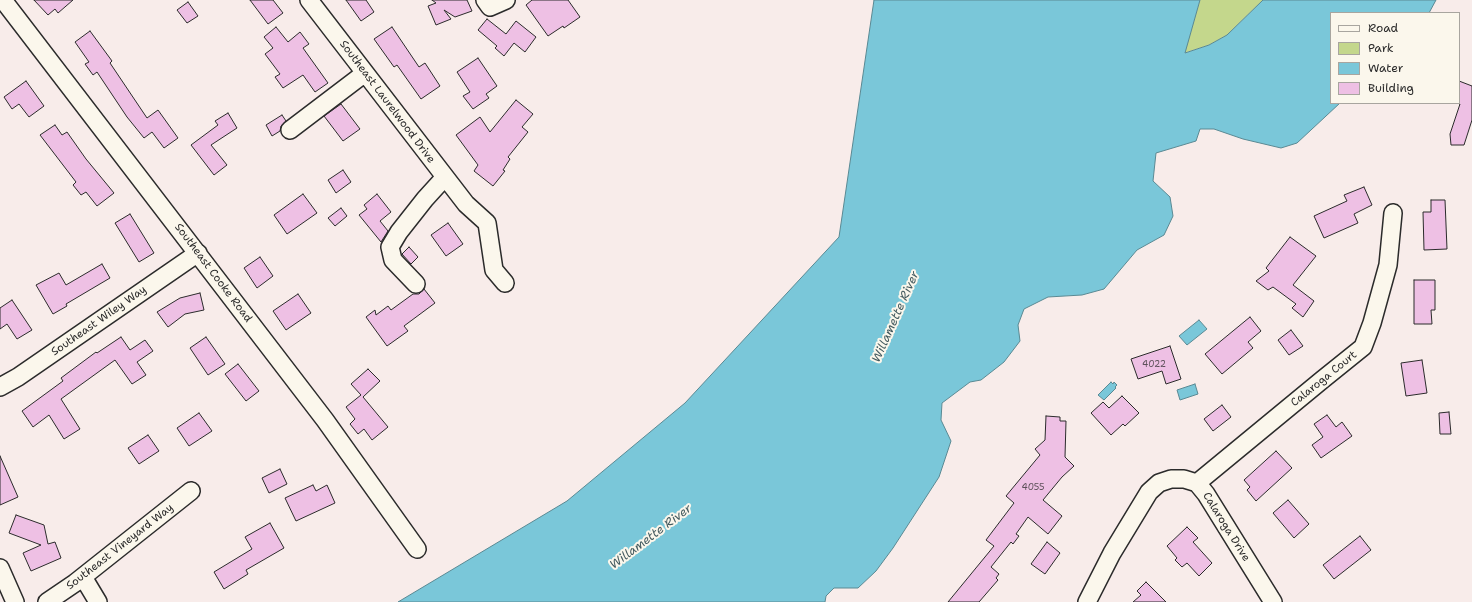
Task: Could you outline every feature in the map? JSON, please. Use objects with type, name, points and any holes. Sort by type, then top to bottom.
[{"type":"street","name":"Southeast Cooke Road","points":[[3,0],[325,420],[417,549]]},
{"type":"street","name":"Southeast Laurelwood Drive","points":[[309,0],[466,204],[487,223],[494,270],[505,283]]},
{"type":"street","points":[[485,0],[490,7],[506,0]]},
{"type":"street","points":[[290,130],[365,73]]},
{"type":"street","points":[[416,284],[393,260],[390,247],[399,232],[416,210],[445,177]]},
{"type":"street","name":"Calaroga Court","points":[[1197,483],[1363,347],[1372,323],[1388,265],[1393,213]]},
{"type":"street","name":"Southeast Wiley Way","points":[[0,387],[18,377],[198,253]]},
{"type":"street","name":"Calaroga Drive","points":[[1087,602],[1112,553],[1149,492],[1159,483],[1171,479],[1184,478],[1197,483],[1206,494],[1273,602]]},
{"type":"street","name":"Southeast Vineyard Way","points":[[48,602],[83,577],[191,491]]},
{"type":"street","points":[[0,568],[15,602]]},
{"type":"street","points":[[83,577],[98,602]]},
{"type":"green space","points":[[1200,0],[1263,0],[1227,35],[1209,45],[1184,53]]},
{"type":"water","name":"Willamette River","points":[[874,0],[1200,0],[1185,53],[1209,45],[1227,35],[1263,0],[1436,0],[1430,12],[1330,12],[1330,104],[1339,104],[1297,143],[1281,148],[1243,139],[1214,129],[1200,129],[1196,141],[1156,153],[1153,181],[1170,197],[1173,216],[1164,235],[1137,250],[1104,289],[1082,295],[1048,297],[1024,309],[1018,325],[1020,341],[1004,362],[981,380],[970,382],[942,403],[941,420],[951,441],[939,477],[893,548],[876,571],[858,588],[834,588],[826,596],[825,602],[398,602],[567,501],[685,403],[839,237]]},
{"type":"water","points":[[1199,320],[1207,329],[1187,345],[1179,336]]},
{"type":"water","points":[[1111,382],[1113,384],[1114,382],[1117,385],[1115,387],[1116,388],[1104,400],[1098,395]]},
{"type":"water","points":[[1195,384],[1198,394],[1180,400],[1177,390]]},
{"type":"building","points":[[34,0],[73,0],[58,13],[55,9],[48,15]]},
{"type":"building","points":[[250,0],[273,0],[283,13],[268,24]]},
{"type":"building","points":[[346,0],[366,0],[374,12],[361,21]]},
{"type":"building","points":[[432,0],[467,0],[472,11],[455,17],[444,10],[451,19],[436,25],[428,6],[436,3]]},
{"type":"building","points":[[532,0],[568,0],[580,17],[564,28],[563,26],[548,36],[526,5]]},
{"type":"building","points":[[188,2],[198,16],[187,23],[177,10]]},
{"type":"building","points":[[487,19],[506,34],[516,21],[536,37],[525,52],[514,43],[504,56],[495,48],[497,46],[478,30]]},
{"type":"building","points":[[276,27],[288,42],[300,32],[309,44],[303,48],[328,83],[315,92],[303,75],[283,88],[275,77],[280,74],[265,54],[273,48],[264,37]]},
{"type":"building","points":[[392,27],[419,67],[425,63],[440,86],[421,99],[397,65],[394,67],[374,39]]},
{"type":"building","points":[[90,31],[112,61],[110,63],[147,118],[158,110],[178,138],[164,148],[152,132],[144,138],[127,117],[97,72],[93,75],[85,64],[89,62],[75,42]]},
{"type":"building","points":[[478,58],[497,86],[486,94],[489,98],[473,109],[463,96],[470,92],[457,72]]},
{"type":"building","points":[[26,81],[44,106],[29,117],[19,104],[12,109],[4,97]]},
{"type":"building","points":[[1460,81],[1472,86],[1472,120],[1464,145],[1451,145],[1450,134],[1460,104]]},
{"type":"building","points":[[516,100],[533,114],[522,127],[528,132],[508,157],[510,159],[503,170],[505,171],[493,186],[474,171],[478,165],[456,135],[480,117],[490,132]]},
{"type":"building","points":[[341,104],[360,129],[343,141],[324,116]]},
{"type":"building","points":[[228,113],[237,128],[211,145],[227,165],[214,175],[191,145],[218,125],[215,121]]},
{"type":"building","points":[[282,115],[286,121],[281,126],[280,131],[272,136],[266,125]]},
{"type":"building","points":[[55,125],[62,135],[67,132],[86,159],[114,193],[97,206],[86,192],[81,195],[73,185],[76,182],[40,135]]},
{"type":"building","points":[[343,170],[351,182],[336,193],[328,180]]},
{"type":"building","points":[[1364,187],[1372,205],[1354,214],[1358,223],[1324,238],[1314,216],[1347,201],[1344,195]]},
{"type":"building","points":[[303,194],[317,213],[287,234],[274,215]]},
{"type":"building","points":[[377,194],[391,212],[380,221],[388,231],[381,242],[359,215],[367,209],[364,205]]},
{"type":"building","points":[[1431,200],[1445,200],[1447,249],[1424,250],[1423,212],[1431,212]]},
{"type":"building","points":[[341,208],[347,216],[335,226],[328,218]]},
{"type":"building","points":[[130,214],[154,253],[139,262],[115,223]]},
{"type":"building","points":[[448,223],[463,244],[446,256],[431,235]]},
{"type":"building","points":[[1290,237],[1316,256],[1293,285],[1314,301],[1303,317],[1292,308],[1296,304],[1273,287],[1268,290],[1256,281],[1269,271],[1266,268]]},
{"type":"building","points":[[409,247],[418,257],[411,264],[402,254]]},
{"type":"building","points":[[260,257],[273,276],[257,288],[244,268]]},
{"type":"building","points":[[102,264],[110,278],[66,304],[67,306],[53,314],[36,285],[59,273],[66,285]]},
{"type":"building","points":[[1414,280],[1435,280],[1435,310],[1431,310],[1432,324],[1414,324]]},
{"type":"building","points":[[424,289],[435,303],[404,326],[408,331],[387,346],[366,317],[375,310],[376,315],[388,306],[391,310],[413,294],[419,294]]},
{"type":"building","points":[[200,293],[204,310],[185,314],[168,327],[157,312],[180,298]]},
{"type":"building","points":[[298,294],[311,313],[286,330],[273,311]]},
{"type":"building","points":[[12,300],[32,330],[17,339],[7,324],[0,329],[0,308]]},
{"type":"building","points":[[1250,317],[1261,331],[1248,342],[1253,348],[1222,374],[1205,354]]},
{"type":"building","points":[[1291,330],[1303,346],[1289,355],[1278,340]]},
{"type":"building","points":[[121,337],[130,350],[145,340],[153,351],[137,362],[146,375],[132,384],[115,360],[61,399],[80,429],[64,439],[49,415],[33,427],[22,411],[63,381],[61,378],[96,352],[97,353]]},
{"type":"building","points":[[206,337],[225,364],[208,375],[190,348]]},
{"type":"building","points":[[1170,346],[1181,379],[1166,384],[1162,371],[1138,379],[1131,359]]},
{"type":"building","points":[[1422,360],[1427,393],[1406,396],[1401,363]]},
{"type":"building","points":[[238,364],[259,391],[246,401],[225,374]]},
{"type":"building","points":[[368,369],[380,381],[363,397],[388,427],[372,440],[364,429],[358,434],[350,424],[355,419],[346,407],[361,395],[351,384]]},
{"type":"building","points":[[1122,396],[1139,413],[1125,426],[1123,424],[1111,435],[1091,413],[1103,402],[1109,408]]},
{"type":"building","points":[[1222,405],[1231,417],[1213,431],[1204,419]]},
{"type":"building","points":[[1449,412],[1451,434],[1440,434],[1439,413]]},
{"type":"building","points":[[199,413],[212,431],[189,446],[177,428]]},
{"type":"building","points":[[1327,415],[1336,427],[1342,422],[1352,436],[1321,458],[1312,445],[1323,437],[1314,424]]},
{"type":"building","points":[[1046,416],[1060,417],[1060,421],[1066,421],[1065,457],[1074,466],[1062,477],[1043,500],[1062,516],[1048,534],[1028,517],[1016,534],[1019,536],[1013,544],[1011,542],[991,567],[999,574],[996,578],[998,580],[979,602],[948,602],[994,546],[986,540],[1014,503],[1006,496],[1040,455],[1035,449],[1045,440]]},
{"type":"building","points":[[148,435],[159,451],[139,464],[128,448]]},
{"type":"building","points":[[1276,451],[1292,468],[1256,501],[1247,490],[1250,487],[1244,480]]},
{"type":"building","points":[[0,456],[18,497],[0,505]]},
{"type":"building","points":[[280,469],[287,484],[269,493],[262,478]]},
{"type":"building","points":[[313,485],[316,491],[327,485],[335,503],[296,521],[285,498]]},
{"type":"building","points":[[1288,500],[1309,524],[1294,538],[1273,513]]},
{"type":"building","points":[[16,515],[44,525],[48,544],[55,542],[61,558],[31,571],[23,553],[41,545],[9,533]]},
{"type":"building","points":[[270,523],[284,548],[246,570],[248,574],[224,589],[214,572],[252,549],[245,537]]},
{"type":"building","points":[[1187,527],[1198,538],[1193,542],[1212,563],[1199,576],[1187,563],[1182,567],[1175,560],[1177,558],[1167,546]]},
{"type":"building","points":[[1360,536],[1371,550],[1334,579],[1323,565]]},
{"type":"building","points":[[1047,542],[1060,553],[1045,574],[1031,564]]},
{"type":"building","points":[[1146,582],[1166,602],[1133,602],[1141,595],[1137,591]]}]
